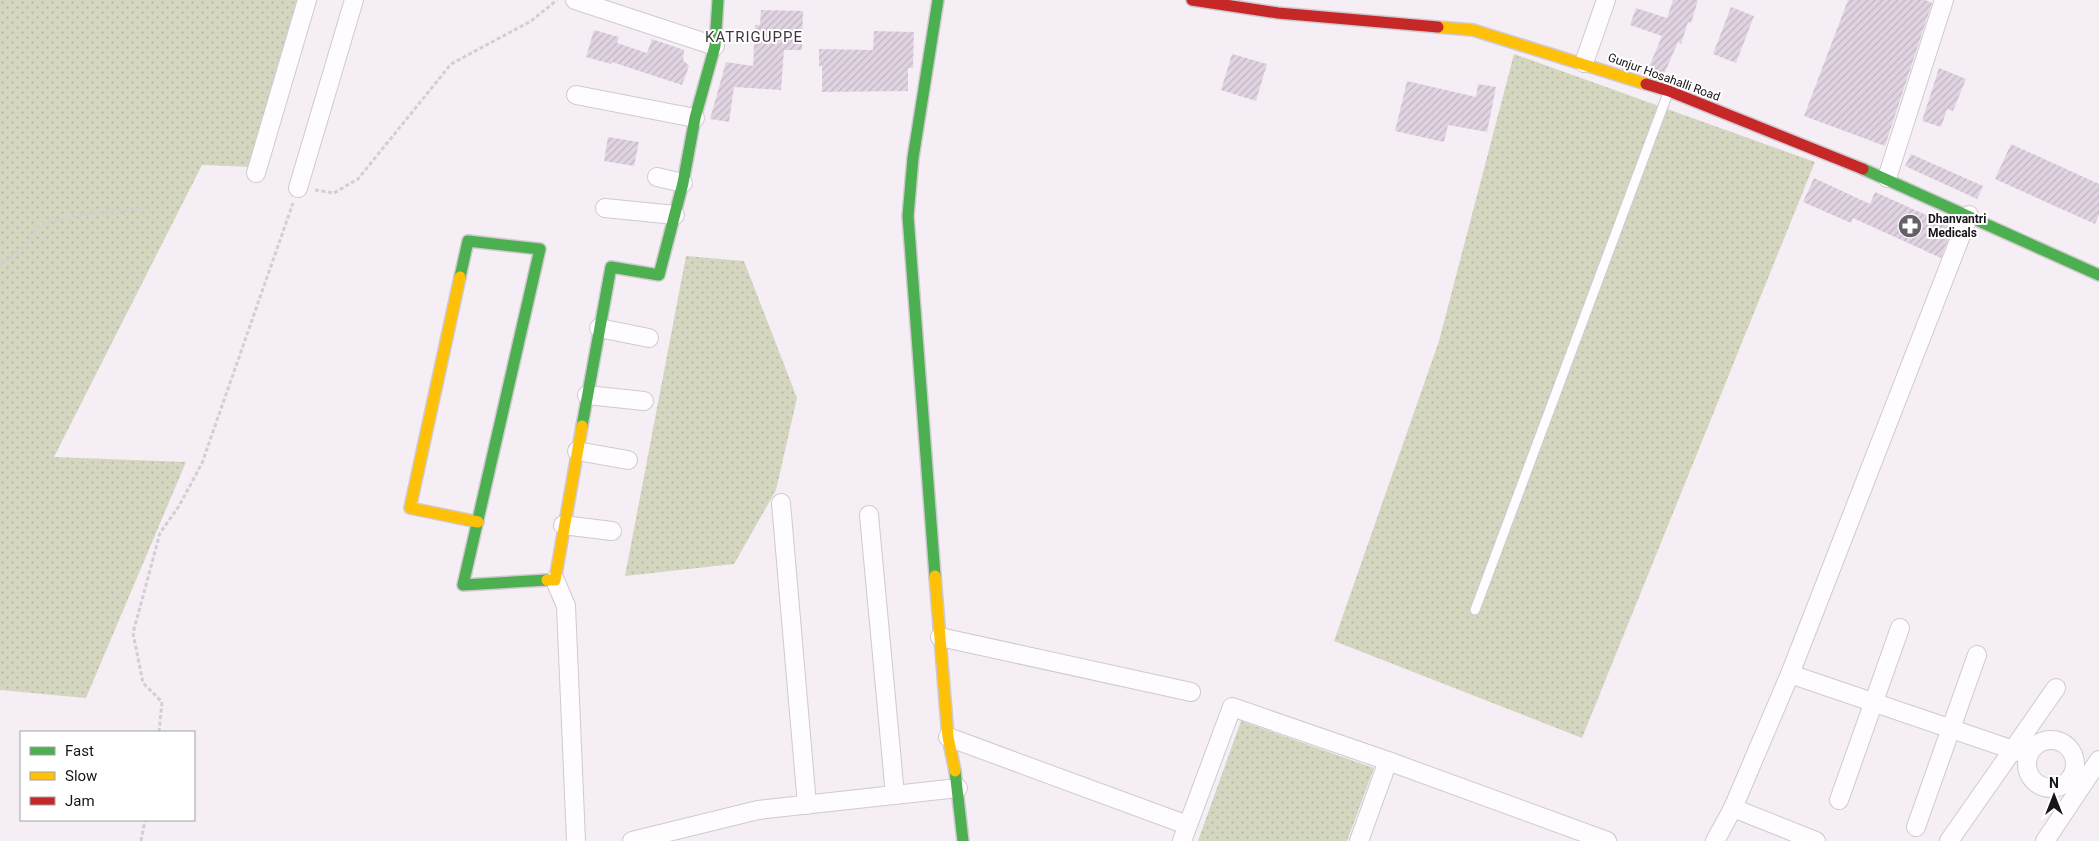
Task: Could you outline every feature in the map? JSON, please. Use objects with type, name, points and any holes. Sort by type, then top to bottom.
[{"type":"street","points":[[256,173],[307,0]]},
{"type":"street","points":[[298,188],[354,0]]},
{"type":"street","points":[[575,0],[715,46]]},
{"type":"street","points":[[576,841],[566,606],[555,580],[563,525],[611,267],[660,275],[683,182],[696,118],[715,46],[718,0]]},
{"type":"street","points":[[938,0],[913,158],[908,216],[919,382],[948,738],[958,788],[963,841]]},
{"type":"street","name":"Gunjur Hosahalli Road","points":[[1192,0],[1278,13],[1473,30],[1669,91],[1887,178],[2099,275]]},
{"type":"street","points":[[1584,64],[1606,0]]},
{"type":"street","points":[[1887,178],[1944,0]]},
{"type":"street","points":[[576,95],[696,118]]},
{"type":"street","points":[[657,177],[683,182]]},
{"type":"street","points":[[604,208],[675,215]]},
{"type":"street","points":[[1715,841],[1733,808],[1790,674],[1968,215]]},
{"type":"street","points":[[478,522],[410,508],[468,241],[540,249],[478,522],[463,585],[555,580]]},
{"type":"street","points":[[599,328],[649,338]]},
{"type":"street","points":[[588,395],[644,401]]},
{"type":"street","points":[[577,451],[628,460]]},
{"type":"street","points":[[782,503],[807,805]]},
{"type":"street","points":[[869,515],[895,795]]},
{"type":"street","points":[[563,525],[612,531]]},
{"type":"street","points":[[1839,800],[1900,628]]},
{"type":"street","points":[[940,637],[1191,692]]},
{"type":"street","points":[[1916,827],[1977,655]]},
{"type":"street","points":[[1790,674],[2020,752],[2033,748],[2047,740],[2063,743],[2070,748],[2085,782]]},
{"type":"street","points":[[1949,841],[2020,752],[2056,688]]},
{"type":"street","points":[[948,738],[1185,833],[1232,707],[1388,761],[1607,841]]},
{"type":"street","points":[[2020,752],[2026,762],[2030,778],[2042,787],[2058,788],[2066,784],[2085,782]]},
{"type":"street","points":[[2046,841],[2099,760]]},
{"type":"street","points":[[1359,841],[1388,761]]},
{"type":"street","points":[[632,841],[758,810],[958,788]]},
{"type":"street","points":[[1733,808],[1816,841]]},
{"type":"lane","points":[[1475,610],[1669,91]]},
{"type":"path","points":[[159,731],[162,702],[143,683],[133,633],[160,533],[179,506],[202,463],[298,188],[334,193],[358,179],[452,64],[531,21],[558,0]]},
{"type":"path","points":[[0,265],[24,246],[41,224],[78,215],[145,208]]},
{"type":"path","points":[[140,841],[145,821]]},
{"type":"green space","points":[[0,0],[299,0],[254,167],[202,165],[54,457],[186,462],[86,698],[0,690]]},
{"type":"green space","points":[[1514,54],[1815,162],[1582,738],[1334,641],[1439,341]]},
{"type":"green space","points":[[686,256],[744,261],[797,398],[776,490],[734,564],[625,576]]},
{"type":"green space","points":[[1241,721],[1374,768],[1347,841],[1198,841]]},
{"type":"building","points":[[1673,0],[1698,0],[1691,23],[1688,22],[1681,44],[1678,42],[1664,74],[1649,67],[1662,36],[1630,25],[1636,8],[1667,18]]},
{"type":"building","points":[[1848,0],[1925,0],[1932,3],[1885,146],[1804,116]]},
{"type":"building","points":[[1731,7],[1754,16],[1736,63],[1713,54]]},
{"type":"building","points":[[761,10],[803,11],[802,50],[784,50],[781,90],[734,87],[729,122],[710,119],[726,62],[753,66],[755,25],[760,25]]},
{"type":"building","points":[[594,30],[619,37],[617,43],[647,53],[652,39],[684,50],[683,60],[689,66],[682,85],[612,62],[611,64],[586,57]]},
{"type":"building","points":[[874,31],[914,32],[913,68],[908,68],[908,91],[822,92],[822,66],[819,66],[819,49],[873,50]]},
{"type":"building","points":[[1232,54],[1267,64],[1256,101],[1221,90]]},
{"type":"building","points":[[1939,68],[1966,79],[1953,111],[1947,109],[1941,127],[1922,121]]},
{"type":"building","points":[[1407,81],[1476,97],[1478,84],[1496,87],[1487,132],[1448,125],[1444,142],[1395,131]]},
{"type":"building","points":[[608,137],[639,142],[634,166],[604,161]]},
{"type":"building","points":[[2011,144],[2099,184],[2099,215],[2095,224],[1995,179]]},
{"type":"building","points":[[1911,154],[1983,186],[1977,199],[1905,166]]},
{"type":"building","points":[[1814,178],[1870,204],[1875,192],[1953,227],[1941,258],[1853,218],[1851,223],[1803,202]]},
{"type":"traffic: fast","points":[[582,426],[611,267],[659,275],[683,183],[695,118],[715,46],[718,0]]},
{"type":"traffic: fast","points":[[935,576],[908,216],[913,158],[938,0]]},
{"type":"traffic: fast","points":[[1863,169],[2099,275]]},
{"type":"traffic: fast","points":[[460,277],[468,241],[540,249],[463,585],[547,580]]},
{"type":"traffic: fast","points":[[955,771],[963,841]]},
{"type":"traffic: slow","points":[[1438,27],[1473,30],[1646,84]]},
{"type":"traffic: slow","points":[[460,277],[410,508],[478,522]]},
{"type":"traffic: slow","points":[[547,580],[555,580],[582,426]]},
{"type":"traffic: slow","points":[[935,576],[948,737],[955,771]]},
{"type":"traffic: jam","points":[[1192,0],[1278,13],[1438,27]]},
{"type":"traffic: jam","points":[[1646,84],[1669,91],[1863,169]]},
{"type":"place","name":"Dhanvantri Medicals","points":[[1910,226]]},
{"type":"district","name":"KATRIGUPPE","points":[[754,37]]}]
